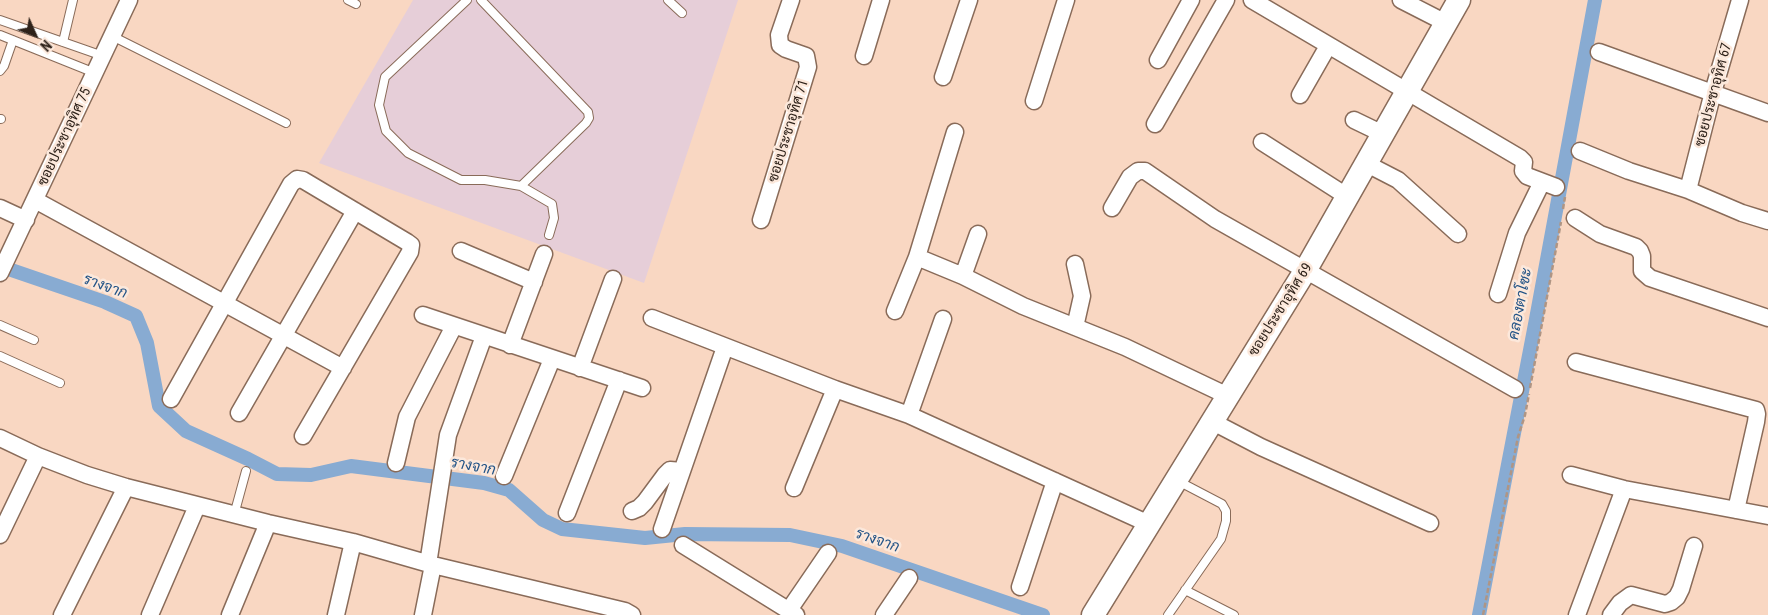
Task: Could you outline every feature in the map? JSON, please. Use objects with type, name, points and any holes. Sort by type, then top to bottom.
[{"type":"street","name":"ซอยประชาอุทิศ 75","points":[[0,272],[129,0]]},
{"type":"street","name":"ซอยประชาอุทิศ 71","points":[[761,220],[808,67],[806,56],[786,49],[780,44],[779,35],[791,0]]},
{"type":"street","points":[[864,56],[881,0]]},
{"type":"street","points":[[943,77],[969,0]]},
{"type":"street","points":[[1034,101],[1066,0]]},
{"type":"street","points":[[1158,60],[1191,0]]},
{"type":"street","points":[[1155,124],[1226,0]]},
{"type":"street","points":[[1252,0],[1520,158],[1524,162],[1522,169],[1525,175],[1555,186],[1517,233],[1498,294]]},
{"type":"street","points":[[1401,0],[1446,23]]},
{"type":"street","name":"ซอยประชาอุทิศ 69","points":[[1093,615],[1305,271],[1459,0]]},
{"type":"street","name":"ซอยประชาอุทิศ 67","points":[[1688,190],[1713,92],[1740,0]]},
{"type":"street","points":[[1300,95],[1328,46]]},
{"type":"street","points":[[1599,52],[1768,113]]},
{"type":"street","points":[[1354,120],[1384,134]]},
{"type":"street","points":[[895,311],[917,257],[955,132]]},
{"type":"street","points":[[1262,142],[1348,197]]},
{"type":"street","points":[[1580,151],[1629,171],[1688,190],[1742,213],[1768,221]]},
{"type":"street","points":[[1366,164],[1398,180],[1458,234]]},
{"type":"street","points":[[1112,208],[1130,177],[1138,171],[1145,171],[1215,219],[1515,389]]},
{"type":"street","points":[[171,399],[291,184],[297,179],[303,180],[411,246],[410,252],[303,436]]},
{"type":"street","points":[[35,200],[343,368]]},
{"type":"street","points":[[0,208],[26,220]]},
{"type":"street","points":[[239,413],[355,211]]},
{"type":"street","points":[[1575,218],[1600,234],[1636,247],[1642,256],[1642,272],[1650,278],[1768,318]]},
{"type":"street","points":[[963,276],[978,234]]},
{"type":"street","points":[[461,251],[534,282]]},
{"type":"street","points":[[510,345],[544,254]]},
{"type":"street","points":[[917,257],[963,276],[1023,306],[1125,347],[1228,396]]},
{"type":"street","points":[[1075,264],[1082,296],[1075,327]]},
{"type":"street","points":[[580,368],[613,279]]},
{"type":"street","points":[[423,315],[642,388]]},
{"type":"street","points":[[652,318],[835,389],[909,415],[1149,524]]},
{"type":"street","points":[[909,415],[943,319]]},
{"type":"street","points":[[396,462],[407,417],[454,326]]},
{"type":"street","points":[[423,615],[448,435],[484,336]]},
{"type":"street","points":[[662,529],[725,346]]},
{"type":"street","points":[[504,476],[552,359]]},
{"type":"street","points":[[1576,362],[1756,410],[1756,422],[1736,510]]},
{"type":"street","points":[[567,513],[619,380]]},
{"type":"street","points":[[794,488],[835,389]]},
{"type":"street","points":[[1212,422],[1430,523]]},
{"type":"street","points":[[0,438],[38,456],[87,475],[126,487],[234,515],[353,542],[430,564],[625,611],[632,615]]},
{"type":"street","points":[[0,535],[38,456]]},
{"type":"street","points":[[632,511],[639,508],[645,502],[670,470],[682,470]]},
{"type":"street","points":[[1571,475],[1624,489],[1768,516]]},
{"type":"street","points":[[1020,587],[1056,481]]},
{"type":"street","points":[[62,615],[126,487]]},
{"type":"street","points":[[1577,615],[1624,489]]},
{"type":"street","points":[[150,615],[197,506]]},
{"type":"street","points":[[230,615],[268,523]]},
{"type":"street","points":[[336,615],[353,542]]},
{"type":"street","points":[[683,545],[792,612],[828,553]]},
{"type":"street","points":[[1611,615],[1620,603],[1631,595],[1665,604],[1671,602],[1677,597],[1681,589],[1694,546]]},
{"type":"street","points":[[884,615],[909,578]]},
{"type":"lane","points":[[63,42],[73,0]]},
{"type":"lane","points":[[348,0],[356,4]]},
{"type":"lane","points":[[467,0],[385,77],[379,105],[386,131],[408,152],[461,180],[484,180],[521,186],[552,204],[554,218],[548,235]]},
{"type":"lane","points":[[481,0],[588,112],[589,118],[586,123],[521,186]]},
{"type":"lane","points":[[668,0],[682,13]]},
{"type":"lane","points":[[0,20],[102,56]]},
{"type":"lane","points":[[0,35],[95,73]]},
{"type":"lane","points":[[112,36],[286,122]]},
{"type":"lane","points":[[0,71],[4,66],[13,40]]},
{"type":"lane","points":[[0,325],[34,340]]},
{"type":"lane","points":[[0,356],[60,383]]},
{"type":"lane","points":[[234,515],[246,470]]},
{"type":"lane","points":[[1168,615],[1221,539],[1226,521],[1226,511],[1222,504],[1176,480]]},
{"type":"lane","points":[[1185,590],[1234,615]]},
{"type":"path","points":[[1484,615],[1518,437],[1525,416],[1555,186]]},
{"type":"shaded area","points":[[413,0],[738,0],[644,283],[319,163]]},
{"type":"waterway","name":"คลองตาโซะ","points":[[1479,615],[1595,0]]},
{"type":"waterway","name":"รางจาก","points":[[0,266],[105,302],[136,316],[147,343],[159,406],[186,431],[277,474],[311,475],[351,466],[484,483],[509,490],[543,520],[562,529],[645,538],[685,534],[790,535],[842,546],[1043,615]]}]
